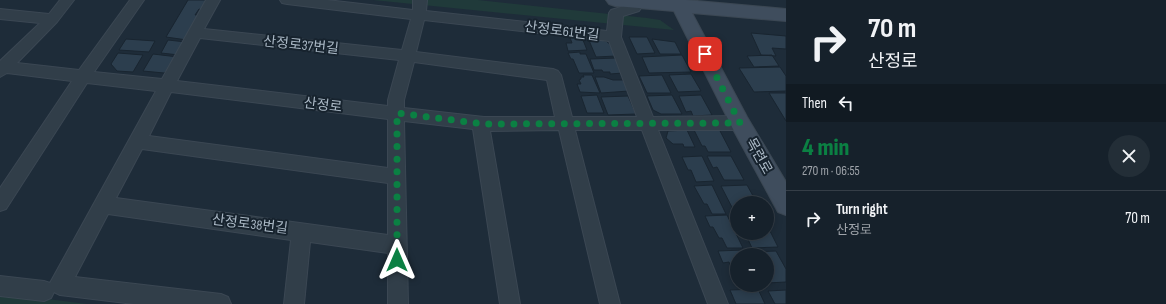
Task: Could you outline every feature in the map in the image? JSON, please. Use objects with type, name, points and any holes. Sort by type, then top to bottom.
[{"type":"main road","points":[[615,0],[679,3],[786,15]]},
{"type":"main road","name":"목련로","points":[[679,3],[740,123],[786,204]]},
{"type":"street","points":[[1,69],[52,19],[67,0]]},
{"type":"street","points":[[0,202],[83,76],[137,0]]},
{"type":"street","points":[[213,0],[60,285],[221,304]]},
{"type":"street","points":[[287,0],[419,7],[396,100],[398,304]]},
{"type":"street","name":"산정로61번길","points":[[419,7],[614,37],[718,304]]},
{"type":"street","points":[[614,37],[616,13],[634,8]]},
{"type":"street","points":[[0,14],[52,19]]},
{"type":"street","name":"산정로37번길","points":[[195,34],[408,56],[553,75],[564,124]]},
{"type":"street","name":"산정로","points":[[1,69],[83,76],[480,123],[740,123]]},
{"type":"street","points":[[480,123],[510,304]]},
{"type":"street","points":[[564,124],[610,304]]},
{"type":"street","points":[[138,141],[397,177]]},
{"type":"street","name":"산정로38번길","points":[[103,205],[397,245]]},
{"type":"street","points":[[294,304],[302,231]]},
{"type":"street","points":[[0,286],[44,291]]},
{"type":"green space","points":[[373,0],[478,0],[647,18],[660,20],[674,30]]},
{"type":"green space","points":[[0,293],[87,304],[0,304]]},
{"type":"building","points":[[188,0],[207,0],[202,10],[199,9],[195,15],[198,15],[187,40],[166,37]]},
{"type":"building","points":[[751,33],[786,36],[786,49],[772,48],[776,56],[761,55]]},
{"type":"building","points":[[569,35],[574,35],[583,40],[587,50],[568,51],[566,43],[572,43]]},
{"type":"building","points":[[629,37],[647,37],[655,53],[637,54]]},
{"type":"building","points":[[588,38],[606,41],[611,45],[616,56],[596,57]]},
{"type":"building","points":[[126,39],[155,41],[149,52],[119,50]]},
{"type":"building","points":[[652,39],[675,42],[681,54],[660,54]]},
{"type":"building","points":[[168,40],[186,42],[179,55],[161,53]]},
{"type":"building","points":[[580,52],[580,54],[586,54],[594,73],[579,73],[573,59],[571,59],[568,53]]},
{"type":"building","points":[[118,53],[143,55],[133,72],[117,71],[111,64]]},
{"type":"building","points":[[153,54],[178,57],[173,68],[164,73],[143,71]]},
{"type":"building","points":[[682,55],[691,72],[649,73],[642,57]]},
{"type":"building","points":[[772,55],[779,66],[754,67],[747,56]]},
{"type":"building","points":[[616,58],[623,73],[610,74],[610,72],[603,72],[602,70],[594,70],[590,59]]},
{"type":"building","points":[[780,67],[786,76],[786,91],[754,92],[739,68]]},
{"type":"building","points":[[691,74],[701,91],[678,92],[669,75]]},
{"type":"building","points":[[583,75],[592,75],[600,93],[580,92],[577,84],[581,84],[579,80],[581,77],[584,77]]},
{"type":"building","points":[[662,75],[671,93],[647,93],[639,76]]},
{"type":"building","points":[[595,77],[624,80],[629,91],[601,93]]},
{"type":"building","points":[[769,93],[786,93],[786,121]]},
{"type":"building","points":[[597,95],[604,113],[587,113],[581,96]]},
{"type":"building","points":[[672,95],[682,114],[661,114],[653,110],[647,96]]},
{"type":"building","points":[[701,95],[712,115],[693,116],[691,111],[686,112],[679,96]]},
{"type":"building","points":[[628,96],[636,114],[608,115],[601,97]]},
{"type":"building","points":[[719,129],[731,152],[708,152],[705,146],[702,146],[694,130]]},
{"type":"building","points":[[687,130],[695,147],[684,147],[683,144],[673,144],[666,138],[668,131]]},
{"type":"building","points":[[702,156],[714,181],[696,182],[691,170],[688,170],[682,157]]},
{"type":"building","points":[[707,156],[731,156],[744,180],[724,180],[717,167],[713,168]]},
{"type":"building","points":[[712,185],[726,214],[712,214],[707,204],[704,204],[694,186]]},
{"type":"building","points":[[747,185],[753,196],[730,196],[730,203],[721,186]]},
{"type":"building","points":[[727,215],[730,221],[730,240],[739,240],[743,248],[727,248],[722,238],[719,238],[713,227],[710,227],[705,216]]},
{"type":"building","points":[[774,239],[778,247],[752,248],[748,240]]},
{"type":"building","points":[[718,251],[730,251],[730,264],[729,262],[723,263]]},
{"type":"building","points":[[774,251],[776,251],[786,269],[786,282],[774,283]]},
{"type":"building","points":[[786,290],[786,304],[775,304],[769,292],[774,292],[774,291]]},
{"type":"building","points":[[731,292],[759,292],[765,304],[736,304]]},
{"type":"route","points":[[397,260],[397,113],[484,124],[740,123],[705,54]]}]
